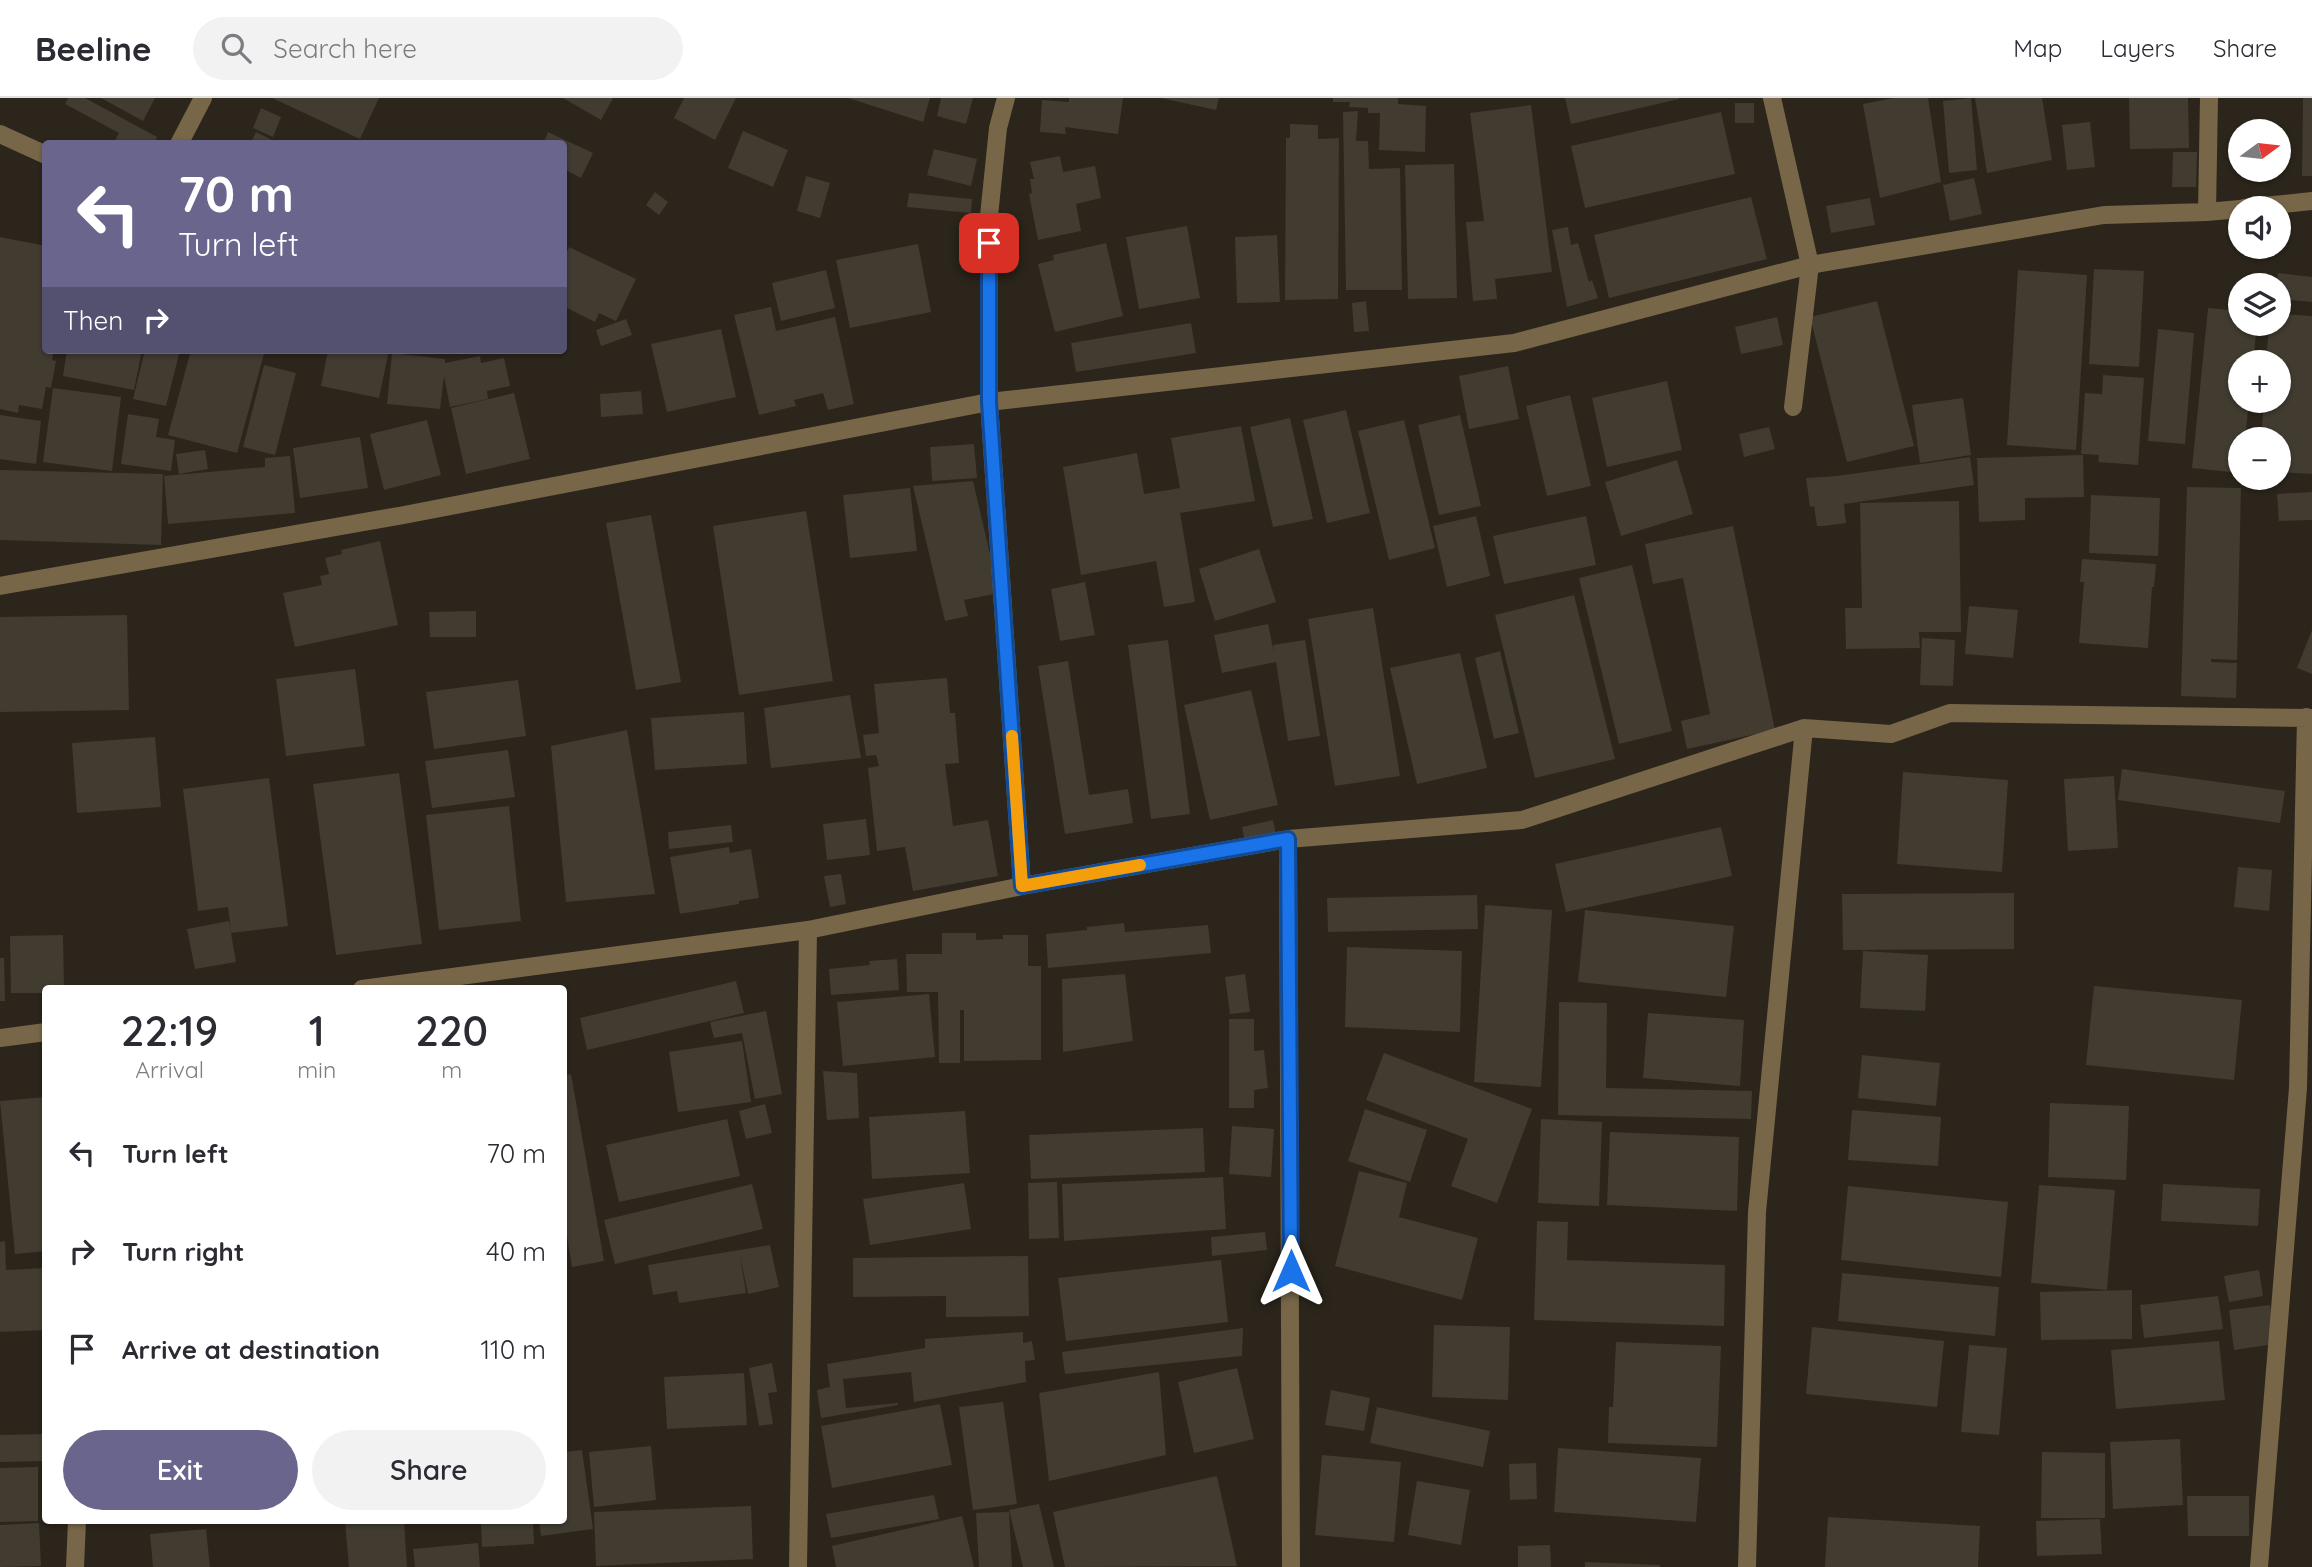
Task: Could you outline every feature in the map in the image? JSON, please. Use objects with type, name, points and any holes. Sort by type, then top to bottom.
[{"type":"street","points":[[180,140],[203,98]]},
{"type":"street","points":[[1006,98],[998,128],[989,216],[989,402],[1022,886]]},
{"type":"street","points":[[1773,98],[1810,265],[1793,407]]},
{"type":"street","points":[[2207,212],[2209,98]]},
{"type":"street","points":[[0,134],[42,153]]},
{"type":"street","points":[[2291,203],[2312,201]]},
{"type":"street","points":[[0,586],[404,514],[989,402],[1514,343],[1810,265],[2104,215],[2228,210]]},
{"type":"street","points":[[392,985],[807,930],[1022,886],[1288,839],[1522,820],[1804,728],[1891,734],[1950,713],[2309,718],[2298,1088],[2259,1567]]},
{"type":"street","points":[[1747,1567],[1757,1212],[1804,728]]},
{"type":"street","points":[[1288,839],[1291,1567]]},
{"type":"street","points":[[797,1567],[807,930]]},
{"type":"street","points":[[0,1038],[42,1035]]},
{"type":"street","points":[[75,1567],[77,1524]]},
{"type":"building","points":[[68,98],[85,98],[157,137],[156,140],[115,140],[119,133],[65,104]]},
{"type":"building","points":[[101,98],[155,98],[143,121]]},
{"type":"building","points":[[272,98],[379,98],[360,139]]},
{"type":"building","points":[[563,98],[613,98],[601,120]]},
{"type":"building","points":[[684,98],[736,98],[715,140],[674,118]]},
{"type":"building","points":[[848,98],[930,98],[923,122]]},
{"type":"building","points":[[941,98],[973,98],[966,124],[937,116]]},
{"type":"building","points":[[1069,98],[1123,98],[1118,134],[1065,127],[1066,134],[1040,132],[1042,100],[1069,102]]},
{"type":"building","points":[[1161,98],[1219,98],[1216,110]]},
{"type":"building","points":[[1333,98],[1398,98],[1398,104],[1426,106],[1425,152],[1379,150],[1380,113],[1368,113],[1368,108],[1349,107],[1350,102],[1333,102]]},
{"type":"building","points":[[1565,98],[1679,98],[1679,99],[1571,124]]},
{"type":"building","points":[[1894,98],[1928,98],[1941,182],[1880,198],[1863,104]]},
{"type":"building","points":[[1971,98],[1977,170],[1949,173],[1943,101]]},
{"type":"building","points":[[1975,98],[2042,98],[2052,160],[1987,173]]},
{"type":"building","points":[[2129,98],[2188,98],[2189,148],[2130,149]]},
{"type":"building","points":[[2303,98],[2312,98],[2312,176],[2302,176]]},
{"type":"building","points":[[1735,103],[1754,103],[1754,123],[1735,123]]},
{"type":"building","points":[[1531,105],[1552,272],[1495,279],[1497,299],[1473,301],[1466,222],[1484,221],[1470,113]]},
{"type":"building","points":[[261,108],[281,117],[273,137],[253,128]]},
{"type":"building","points":[[1358,111],[1356,141],[1368,141],[1369,169],[1400,168],[1402,290],[1346,290],[1343,112]]},
{"type":"building","points":[[1721,112],[1735,174],[1585,208],[1571,146]]},
{"type":"building","points":[[2090,122],[2095,167],[2067,170],[2062,125]]},
{"type":"building","points":[[1290,124],[1318,125],[1318,139],[1339,138],[1338,299],[1285,300],[1286,138],[1290,138]]},
{"type":"building","points":[[743,131],[788,150],[773,187],[728,168]]},
{"type":"building","points":[[256,132],[272,140],[252,140]]},
{"type":"building","points":[[548,132],[565,140],[545,140]]},
{"type":"building","points":[[567,141],[593,153],[581,178],[567,171]]},
{"type":"building","points":[[934,149],[977,159],[971,186],[927,175]]},
{"type":"building","points":[[2173,152],[2197,152],[2196,187],[2172,187]]},
{"type":"building","points":[[1060,156],[1063,172],[1095,166],[1101,198],[1076,204],[1081,231],[1038,240],[1029,194],[1032,193],[1030,179],[1034,179],[1030,162]]},
{"type":"building","points":[[1454,164],[1457,298],[1408,299],[1405,165]]},
{"type":"building","points":[[806,176],[830,183],[820,218],[797,211]]},
{"type":"building","points":[[1974,178],[1982,214],[1950,221],[1943,185]]},
{"type":"building","points":[[655,192],[668,202],[659,215],[646,205]]},
{"type":"building","points":[[909,193],[972,199],[971,213],[907,207]]},
{"type":"building","points":[[1751,197],[1767,259],[1609,298],[1594,235]]},
{"type":"building","points":[[1870,198],[1875,225],[1831,233],[1826,206]]},
{"type":"building","points":[[1187,226],[1200,298],[1139,309],[1126,237]]},
{"type":"building","points":[[1568,227],[1571,245],[1578,243],[1589,282],[1592,280],[1598,298],[1567,307],[1552,230]]},
{"type":"building","points":[[1277,235],[1280,302],[1237,303],[1235,237]]},
{"type":"building","points":[[0,237],[42,245],[42,354],[53,354],[52,360],[56,361],[51,388],[46,387],[42,409],[19,405],[18,413],[0,409]]},
{"type":"building","points":[[1106,243],[1123,316],[1055,332],[1038,264],[1054,260],[1053,255]]},
{"type":"building","points":[[918,244],[931,312],[850,328],[836,260]]},
{"type":"building","points":[[569,247],[636,279],[616,321],[599,313],[595,322],[567,308]]},
{"type":"building","points":[[2094,269],[2144,271],[2139,367],[2089,364]]},
{"type":"building","points":[[826,270],[835,308],[781,321],[772,283]]},
{"type":"building","points":[[2018,270],[2087,275],[2076,450],[2007,445]]},
{"type":"building","points":[[2291,275],[2312,277],[2312,302],[2291,300]]},
{"type":"building","points":[[1366,301],[1369,331],[1354,332],[1352,303]]},
{"type":"building","points":[[1877,301],[1914,446],[1847,462],[1810,317]]},
{"type":"building","points":[[771,307],[776,331],[835,317],[854,404],[828,410],[823,393],[794,400],[796,406],[759,415],[734,315]]},
{"type":"building","points":[[2208,308],[2228,310],[2228,336],[2256,336],[2254,350],[2228,350],[2228,413],[2248,413],[2246,427],[2228,427],[2228,472],[2192,468]]},
{"type":"building","points":[[2291,315],[2312,316],[2312,474],[2291,473],[2291,427],[2262,427],[2263,413],[2291,413],[2291,350],[2267,350],[2268,336],[2291,336]]},
{"type":"building","points":[[1777,317],[1783,345],[1741,354],[1735,327]]},
{"type":"building","points":[[626,319],[632,335],[601,346],[596,330]]},
{"type":"building","points":[[1191,323],[1196,353],[1076,372],[1071,343]]},
{"type":"building","points":[[721,329],[736,397],[667,412],[651,344]]},
{"type":"building","points":[[2158,329],[2194,333],[2185,444],[2148,441]]},
{"type":"building","points":[[66,354],[141,354],[134,390],[63,376]]},
{"type":"building","points":[[144,354],[179,354],[166,406],[133,399]]},
{"type":"building","points":[[190,354],[264,354],[237,453],[168,435]]},
{"type":"building","points":[[327,354],[388,354],[379,398],[321,386]]},
{"type":"building","points":[[392,354],[445,359],[445,363],[480,356],[481,363],[504,358],[510,386],[487,391],[488,399],[450,407],[444,376],[440,409],[387,404]]},
{"type":"building","points":[[264,365],[296,373],[275,455],[243,447]]},
{"type":"building","points":[[1508,366],[1519,419],[1469,429],[1459,376]]},
{"type":"building","points":[[2103,375],[2144,378],[2138,465],[2098,462],[2099,455],[2081,454],[2085,393],[2102,394]]},
{"type":"building","points":[[1667,381],[1682,450],[1607,467],[1592,398]]},
{"type":"building","points":[[53,388],[121,397],[112,471],[43,462]]},
{"type":"building","points":[[641,391],[643,414],[601,417],[600,394]]},
{"type":"building","points":[[514,393],[530,459],[466,474],[451,408]]},
{"type":"building","points":[[1570,395],[1591,486],[1547,496],[1526,406]]},
{"type":"building","points":[[1963,398],[1971,455],[1920,463],[1912,405]]},
{"type":"building","points":[[1346,410],[1370,513],[1327,523],[1303,420]]},
{"type":"building","points":[[128,414],[159,419],[156,437],[175,440],[171,471],[121,464]]},
{"type":"building","points":[[0,415],[41,421],[36,464],[0,459]]},
{"type":"building","points":[[1460,415],[1481,506],[1439,515],[1418,425]]},
{"type":"building","points":[[1290,418],[1313,519],[1273,527],[1250,427]]},
{"type":"building","points":[[427,420],[441,475],[384,490],[370,434]]},
{"type":"building","points":[[1404,420],[1435,548],[1389,560],[1358,431]]},
{"type":"building","points":[[1241,426],[1255,501],[1180,513],[1195,602],[1164,607],[1156,561],[1081,575],[1063,467],[1137,453],[1144,494],[1180,488],[1171,438]]},
{"type":"building","points":[[1769,427],[1775,449],[1744,457],[1739,434]]},
{"type":"building","points":[[360,437],[368,488],[300,498],[293,448]]},
{"type":"building","points":[[974,444],[977,478],[932,481],[930,447]]},
{"type":"building","points":[[205,450],[208,469],[179,474],[176,454]]},
{"type":"building","points":[[2083,455],[2084,497],[2025,498],[2025,520],[1979,522],[1977,458]]},
{"type":"building","points":[[290,456],[295,513],[168,524],[164,476],[265,467],[265,458]]},
{"type":"building","points":[[1970,457],[1974,485],[1844,504],[1846,523],[1817,526],[1814,506],[1810,507],[1806,478]]},
{"type":"building","points":[[1677,460],[1693,514],[1621,536],[1605,482]]},
{"type":"building","points":[[0,470],[163,474],[161,545],[0,540]]},
{"type":"building","points":[[973,481],[999,593],[964,600],[968,616],[945,621],[913,486]]},
{"type":"building","points":[[2187,487],[2241,490],[2237,660],[2211,659],[2211,662],[2237,663],[2236,698],[2181,696]]},
{"type":"building","points":[[910,488],[917,551],[850,558],[843,495]]},
{"type":"building","points":[[2312,492],[2312,520],[2279,521],[2277,494]]},
{"type":"building","points":[[2091,495],[2160,498],[2158,556],[2089,553]]},
{"type":"building","points":[[1959,501],[1961,632],[1919,632],[1920,648],[1846,649],[1845,608],[1862,608],[1860,503]]},
{"type":"building","points":[[806,511],[833,681],[739,695],[713,526]]},
{"type":"building","points":[[651,515],[681,682],[636,690],[606,523]]},
{"type":"building","points":[[1476,516],[1490,576],[1447,587],[1433,526]]},
{"type":"building","points":[[1586,516],[1596,565],[1504,584],[1493,536]]},
{"type":"building","points":[[1733,526],[1775,730],[1687,749],[1681,721],[1710,714],[1683,578],[1653,584],[1645,544]]},
{"type":"building","points":[[380,541],[398,625],[295,647],[283,593],[322,585],[320,576],[329,574],[325,558],[342,554],[341,550]]},
{"type":"building","points":[[1259,549],[1276,602],[1215,621],[1199,569]]},
{"type":"building","points":[[2082,559],[2156,564],[2148,648],[2079,643],[2084,582],[2080,582]]},
{"type":"building","points":[[1632,565],[1672,731],[1619,744],[1579,578]]},
{"type":"building","points":[[1085,582],[1095,635],[1060,641],[1051,589]]},
{"type":"building","points":[[1574,595],[1615,759],[1535,778],[1495,615]]},
{"type":"building","points":[[1969,606],[2018,610],[2013,658],[1965,654]]},
{"type":"building","points":[[1373,608],[1400,776],[1335,786],[1308,619]]},
{"type":"building","points":[[476,611],[476,637],[430,637],[429,612]]},
{"type":"building","points":[[127,615],[129,710],[0,712],[0,617]]},
{"type":"building","points":[[1268,624],[1274,653],[1273,645],[1305,640],[1320,736],[1288,741],[1276,662],[1222,673],[1214,635]]},
{"type":"building","points":[[2312,630],[2312,674],[2297,668]]},
{"type":"building","points":[[1922,638],[1955,640],[1953,686],[1920,685]]},
{"type":"building","points":[[1168,640],[1190,814],[1151,819],[1128,645]]},
{"type":"building","points":[[1500,651],[1519,733],[1494,739],[1475,658]]},
{"type":"building","points":[[1460,653],[1487,768],[1417,784],[1390,668]]},
{"type":"building","points":[[1068,661],[1089,795],[1128,789],[1133,823],[1065,834],[1038,666]]},
{"type":"building","points":[[355,669],[365,746],[286,756],[276,679]]},
{"type":"building","points":[[947,678],[950,713],[955,713],[959,763],[945,764],[953,826],[988,820],[998,876],[913,891],[905,847],[877,851],[868,768],[879,766],[876,755],[866,756],[863,735],[879,733],[874,684]]},
{"type":"building","points":[[518,680],[526,736],[434,749],[426,692]]},
{"type":"building","points":[[1251,690],[1278,805],[1210,820],[1184,705]]},
{"type":"building","points":[[850,695],[861,758],[771,768],[764,708]]},
{"type":"building","points":[[744,712],[747,764],[655,770],[651,718]]},
{"type":"building","points":[[627,730],[655,894],[566,902],[551,746]]},
{"type":"building","points":[[155,737],[161,807],[77,813],[72,743]]},
{"type":"building","points":[[508,750],[515,797],[432,808],[425,761]]},
{"type":"building","points":[[2122,769],[2285,791],[2280,823],[2118,800]]},
{"type":"building","points":[[1903,772],[2008,780],[2002,872],[1897,864]]},
{"type":"building","points":[[399,773],[422,944],[336,955],[313,784]]},
{"type":"building","points":[[2114,776],[2118,848],[2068,851],[2064,779]]},
{"type":"building","points":[[269,778],[288,926],[231,933],[236,962],[195,969],[187,929],[229,921],[231,930],[228,907],[198,911],[183,789]]},
{"type":"building","points":[[509,806],[521,921],[439,930],[426,815]]},
{"type":"building","points":[[866,819],[870,855],[827,860],[823,824]]},
{"type":"building","points":[[1273,820],[1277,838],[1246,846],[1242,827]]},
{"type":"building","points":[[731,825],[733,842],[669,849],[668,832]]},
{"type":"building","points":[[1721,827],[1732,876],[1566,912],[1555,864]]},
{"type":"building","points":[[729,847],[730,853],[751,849],[759,898],[680,914],[670,857]]},
{"type":"building","points":[[2238,867],[2272,870],[2269,911],[2234,907]]},
{"type":"building","points":[[841,874],[846,904],[830,907],[824,876]]},
{"type":"building","points":[[2014,893],[2014,949],[1843,950],[1842,894]]},
{"type":"building","points":[[1477,895],[1478,929],[1328,932],[1327,898]]},
{"type":"building","points":[[1485,905],[1552,910],[1541,1087],[1474,1082]]},
{"type":"building","points":[[1585,910],[1734,926],[1726,997],[1578,982]]},
{"type":"building","points":[[1124,923],[1125,932],[1208,925],[1211,953],[1048,968],[1046,934]]},
{"type":"building","points":[[942,933],[976,933],[976,940],[1003,939],[1003,935],[1028,935],[1028,966],[1041,966],[1041,1060],[964,1061],[964,1010],[960,1010],[960,1063],[939,1063],[938,992],[907,992],[906,954],[942,954]]},
{"type":"building","points":[[63,935],[64,985],[42,985],[42,993],[11,993],[10,936]]},
{"type":"building","points":[[1347,947],[1462,951],[1460,1032],[1345,1027]]},
{"type":"building","points":[[1863,951],[1928,955],[1925,1011],[1860,1008]]},
{"type":"building","points":[[0,958],[4,958],[5,1001],[0,1001]]},
{"type":"building","points":[[897,959],[899,990],[831,995],[829,969]]},
{"type":"building","points":[[1125,974],[1133,1041],[1063,1052],[1062,979]]},
{"type":"building","points":[[1245,974],[1250,1012],[1230,1014],[1225,977]]},
{"type":"building","points":[[736,981],[744,1013],[587,1050],[580,1018]]},
{"type":"building","points":[[2094,986],[2242,1000],[2234,1080],[2086,1065]]},
{"type":"building","points":[[929,994],[935,1057],[843,1066],[837,1002]]},
{"type":"building","points":[[1559,1002],[1607,1003],[1606,1088],[1752,1091],[1751,1119],[1558,1115]]},
{"type":"building","points":[[766,1011],[782,1094],[755,1099],[742,1033],[714,1038],[710,1022]]},
{"type":"building","points":[[1648,1013],[1744,1020],[1740,1086],[1643,1078]]},
{"type":"building","points":[[1229,1019],[1254,1019],[1254,1051],[1264,1050],[1268,1088],[1254,1090],[1254,1108],[1229,1108]]},
{"type":"building","points":[[742,1041],[751,1102],[678,1112],[669,1052]]},
{"type":"building","points":[[1384,1053],[1532,1109],[1497,1203],[1451,1186],[1468,1139],[1366,1100]]},
{"type":"building","points":[[1862,1055],[1940,1063],[1936,1106],[1858,1098]]},
{"type":"building","points":[[823,1071],[857,1073],[859,1118],[827,1120]]},
{"type":"building","points":[[571,1074],[604,1261],[572,1267],[567,1236],[567,1075]]},
{"type":"building","points":[[42,1097],[42,1251],[15,1254],[0,1101]]},
{"type":"building","points":[[2050,1103],[2129,1106],[2126,1180],[2048,1177]]},
{"type":"building","points":[[765,1104],[772,1133],[746,1139],[739,1111]]},
{"type":"building","points":[[1365,1109],[1427,1130],[1410,1182],[1348,1161]]},
{"type":"building","points":[[1852,1110],[1941,1117],[1938,1166],[1848,1160]]},
{"type":"building","points":[[965,1111],[970,1173],[872,1179],[869,1117]]},
{"type":"building","points":[[727,1119],[740,1176],[619,1202],[606,1145]]},
{"type":"building","points":[[1541,1119],[1602,1122],[1599,1206],[1538,1203]]},
{"type":"building","points":[[1232,1126],[1274,1129],[1271,1177],[1229,1174]]},
{"type":"building","points":[[1203,1128],[1205,1172],[1031,1179],[1029,1135]]},
{"type":"building","points":[[1610,1132],[1739,1137],[1737,1211],[1607,1205]]},
{"type":"building","points":[[1359,1171],[1407,1183],[1399,1217],[1478,1238],[1462,1300],[1335,1266]]},
{"type":"building","points":[[1223,1177],[1226,1229],[1064,1241],[1062,1184]]},
{"type":"building","points":[[1057,1182],[1059,1238],[1029,1239],[1028,1183]]},
{"type":"building","points":[[964,1183],[971,1229],[870,1245],[863,1199]]},
{"type":"building","points":[[752,1184],[763,1229],[615,1264],[604,1220]]},
{"type":"building","points":[[2163,1184],[2260,1189],[2258,1226],[2161,1221]]},
{"type":"building","points":[[2039,1185],[2115,1190],[2107,1290],[2031,1283]]},
{"type":"building","points":[[1848,1186],[2008,1202],[2001,1277],[1841,1260]]},
{"type":"building","points":[[1537,1221],[1568,1222],[1567,1260],[1725,1265],[1724,1326],[1534,1320]]},
{"type":"building","points":[[1265,1232],[1267,1250],[1212,1256],[1211,1237]]},
{"type":"building","points":[[5,1241],[6,1270],[42,1268],[42,1330],[0,1332],[0,1242]]},
{"type":"building","points":[[770,1245],[779,1287],[748,1294],[740,1256],[746,1293],[679,1303],[677,1291],[653,1295],[648,1265]]},
{"type":"building","points":[[1028,1256],[1029,1316],[946,1317],[946,1296],[853,1297],[853,1258]]},
{"type":"building","points":[[1221,1260],[1228,1322],[1066,1341],[1058,1278]]},
{"type":"building","points":[[2259,1270],[2263,1296],[2229,1302],[2224,1276]]},
{"type":"building","points":[[1842,1273],[1999,1287],[1995,1336],[1838,1321]]},
{"type":"building","points":[[2132,1290],[2132,1339],[2041,1340],[2040,1292]]},
{"type":"building","points":[[2218,1296],[2223,1329],[2144,1338],[2140,1305]]},
{"type":"building","points":[[2270,1305],[2275,1344],[2234,1350],[2229,1310]]},
{"type":"building","points":[[1434,1325],[1510,1327],[1508,1400],[1432,1397]]},
{"type":"building","points":[[1812,1327],[1944,1341],[1937,1407],[1806,1394]]},
{"type":"building","points":[[1243,1328],[1242,1356],[1065,1374],[1062,1352]]},
{"type":"building","points":[[1023,1332],[1023,1343],[1032,1341],[1035,1360],[1025,1361],[1026,1382],[914,1402],[911,1372],[843,1379],[846,1408],[898,1405],[821,1418],[817,1390],[830,1387],[827,1364],[925,1348],[925,1339]]},
{"type":"building","points":[[2219,1341],[2225,1400],[2116,1409],[2111,1350]]},
{"type":"building","points":[[1616,1342],[1721,1346],[1717,1447],[1608,1443],[1609,1407],[1613,1407]]},
{"type":"building","points":[[1969,1345],[2007,1348],[1999,1435],[1961,1432]]},
{"type":"building","points":[[772,1363],[777,1392],[768,1393],[773,1424],[759,1426],[749,1368]]},
{"type":"building","points":[[1237,1368],[1254,1439],[1194,1453],[1178,1382]]},
{"type":"building","points":[[1159,1372],[1166,1455],[1049,1481],[1039,1393]]},
{"type":"building","points":[[744,1373],[747,1425],[667,1429],[664,1377]]},
{"type":"building","points":[[1331,1390],[1370,1398],[1364,1431],[1325,1425]]},
{"type":"building","points":[[1003,1402],[1017,1504],[973,1510],[959,1407]]},
{"type":"building","points":[[940,1404],[952,1465],[832,1488],[821,1426]]},
{"type":"building","points":[[1377,1407],[1490,1431],[1483,1467],[1370,1443]]},
{"type":"building","points":[[42,1434],[42,1461],[0,1462],[0,1435]]},
{"type":"building","points":[[2180,1439],[2183,1505],[2113,1509],[2110,1442]]},
{"type":"building","points":[[651,1446],[656,1500],[594,1507],[589,1452]]},
{"type":"building","points":[[1558,1448],[1701,1458],[1696,1522],[1554,1512]]},
{"type":"building","points":[[582,1450],[593,1529],[541,1536],[539,1524],[567,1524],[567,1452]]},
{"type":"building","points":[[2042,1452],[2105,1453],[2105,1518],[2041,1518]]},
{"type":"building","points":[[1322,1455],[1401,1462],[1394,1542],[1315,1535]]},
{"type":"building","points":[[1536,1463],[1537,1499],[1510,1500],[1509,1464]]},
{"type":"building","points":[[38,1467],[38,1521],[0,1522],[0,1468]]},
{"type":"building","points":[[1217,1476],[1237,1566],[1065,1567],[1053,1512]]},
{"type":"building","points":[[1417,1481],[1470,1490],[1461,1545],[1408,1535]]},
{"type":"building","points":[[934,1495],[939,1519],[831,1538],[826,1514]]},
{"type":"building","points":[[2187,1496],[2249,1496],[2249,1536],[2188,1536]]},
{"type":"building","points":[[1039,1504],[1054,1567],[1023,1567],[1009,1510]]},
{"type":"building","points":[[751,1506],[753,1559],[596,1566],[594,1512]]},
{"type":"building","points":[[1009,1512],[1012,1567],[979,1567],[976,1513]]},
{"type":"building","points":[[962,1516],[974,1567],[836,1567],[832,1546]]},
{"type":"building","points":[[1828,1517],[1980,1526],[1978,1567],[1825,1567]]},
{"type":"building","points":[[2100,1519],[2102,1554],[2037,1556],[2036,1521]]},
{"type":"building","points":[[39,1523],[41,1566],[0,1567],[0,1525]]},
{"type":"building","points":[[345,1524],[404,1524],[407,1567],[349,1567]]},
{"type":"building","points":[[481,1524],[533,1524],[534,1544],[482,1547]]},
{"type":"building","points":[[206,1529],[210,1567],[153,1567],[150,1534]]},
{"type":"building","points":[[478,1543],[480,1567],[415,1567],[413,1549]]},
{"type":"building","points":[[1550,1545],[1551,1567],[1518,1567],[1518,1546]]},
{"type":"building","points":[[1585,1562],[1660,1565],[1660,1567],[1585,1567]]},
{"type":"slow traffic","points":[[1012,736],[1022,886],[1140,865]]},
{"type":"route","points":[[989,243],[989,402],[1022,886],[1288,839],[1291,1271]]}]
